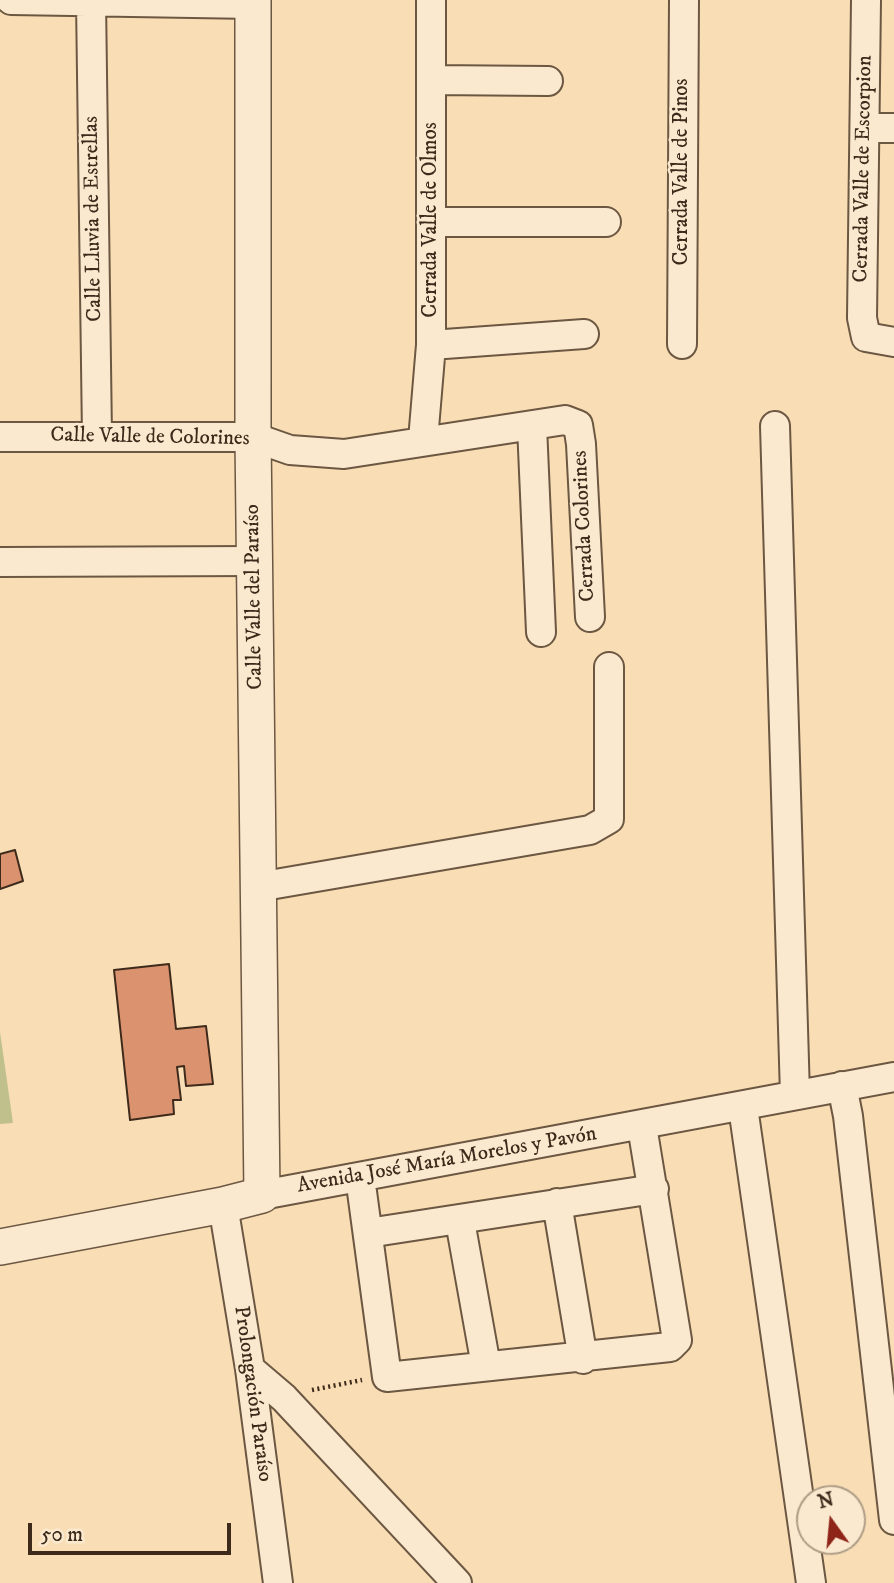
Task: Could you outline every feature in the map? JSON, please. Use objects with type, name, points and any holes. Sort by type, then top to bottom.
[{"type":"street","points":[[11,0],[253,2]]},
{"type":"street","points":[[431,0],[447,0]]},
{"type":"street","name":"Cerrada Valle de Olmos","points":[[423,440],[431,345],[431,0]]},
{"type":"street","name":"Cerrada Valle de Pinos","points":[[682,344],[684,0]]},
{"type":"street","name":"Cerrada Valle de Escorpion","points":[[866,0],[880,128],[862,318],[866,337],[894,342]]},
{"type":"street","name":"Calle Lluvia de Estrellas","points":[[91,1],[97,436]]},
{"type":"street","name":"Calle Valle del Paraíso","points":[[253,2],[253,437],[262,1195]]},
{"type":"street","points":[[432,80],[548,81]]},
{"type":"street","points":[[432,222],[606,222]]},
{"type":"street","points":[[431,345],[584,334]]},
{"type":"street","name":"Cerrada Colorines","points":[[423,440],[565,420],[578,425],[590,617]]},
{"type":"street","points":[[532,426],[541,632]]},
{"type":"street","points":[[775,426],[795,1095]]},
{"type":"street","name":"Calle Valle de Colorines","points":[[0,437],[253,437],[290,450],[344,454],[395,448],[423,440]]},
{"type":"street","points":[[0,562],[255,561]]},
{"type":"street","points":[[258,887],[590,830],[609,818],[610,667]]},
{"type":"street","name":"Avenida José María Morelos y Pavón","points":[[0,1247],[894,1076]]},
{"type":"street","points":[[842,1086],[848,1116],[894,1520]]},
{"type":"street","points":[[743,1107],[811,1583]]},
{"type":"street","points":[[360,1177],[387,1377],[583,1359],[670,1347],[677,1340],[642,1126]]},
{"type":"street","points":[[368,1233],[654,1189]]},
{"type":"street","points":[[557,1203],[583,1359]]},
{"type":"street","name":"Prolongación Paraíso","points":[[223,1205],[250,1369],[278,1583]]},
{"type":"street","points":[[460,1220],[486,1366]]},
{"type":"street","points":[[250,1369],[284,1398],[457,1583]]},
{"type":"green space","points":[[0,1032],[13,1123],[0,1124]]},
{"type":"building","points":[[15,850],[23,881],[0,889],[0,854]]},
{"type":"building","points":[[169,964],[176,1029],[206,1026],[213,1084],[186,1086],[184,1066],[177,1067],[181,1100],[173,1100],[174,1114],[130,1120],[114,970]]}]
